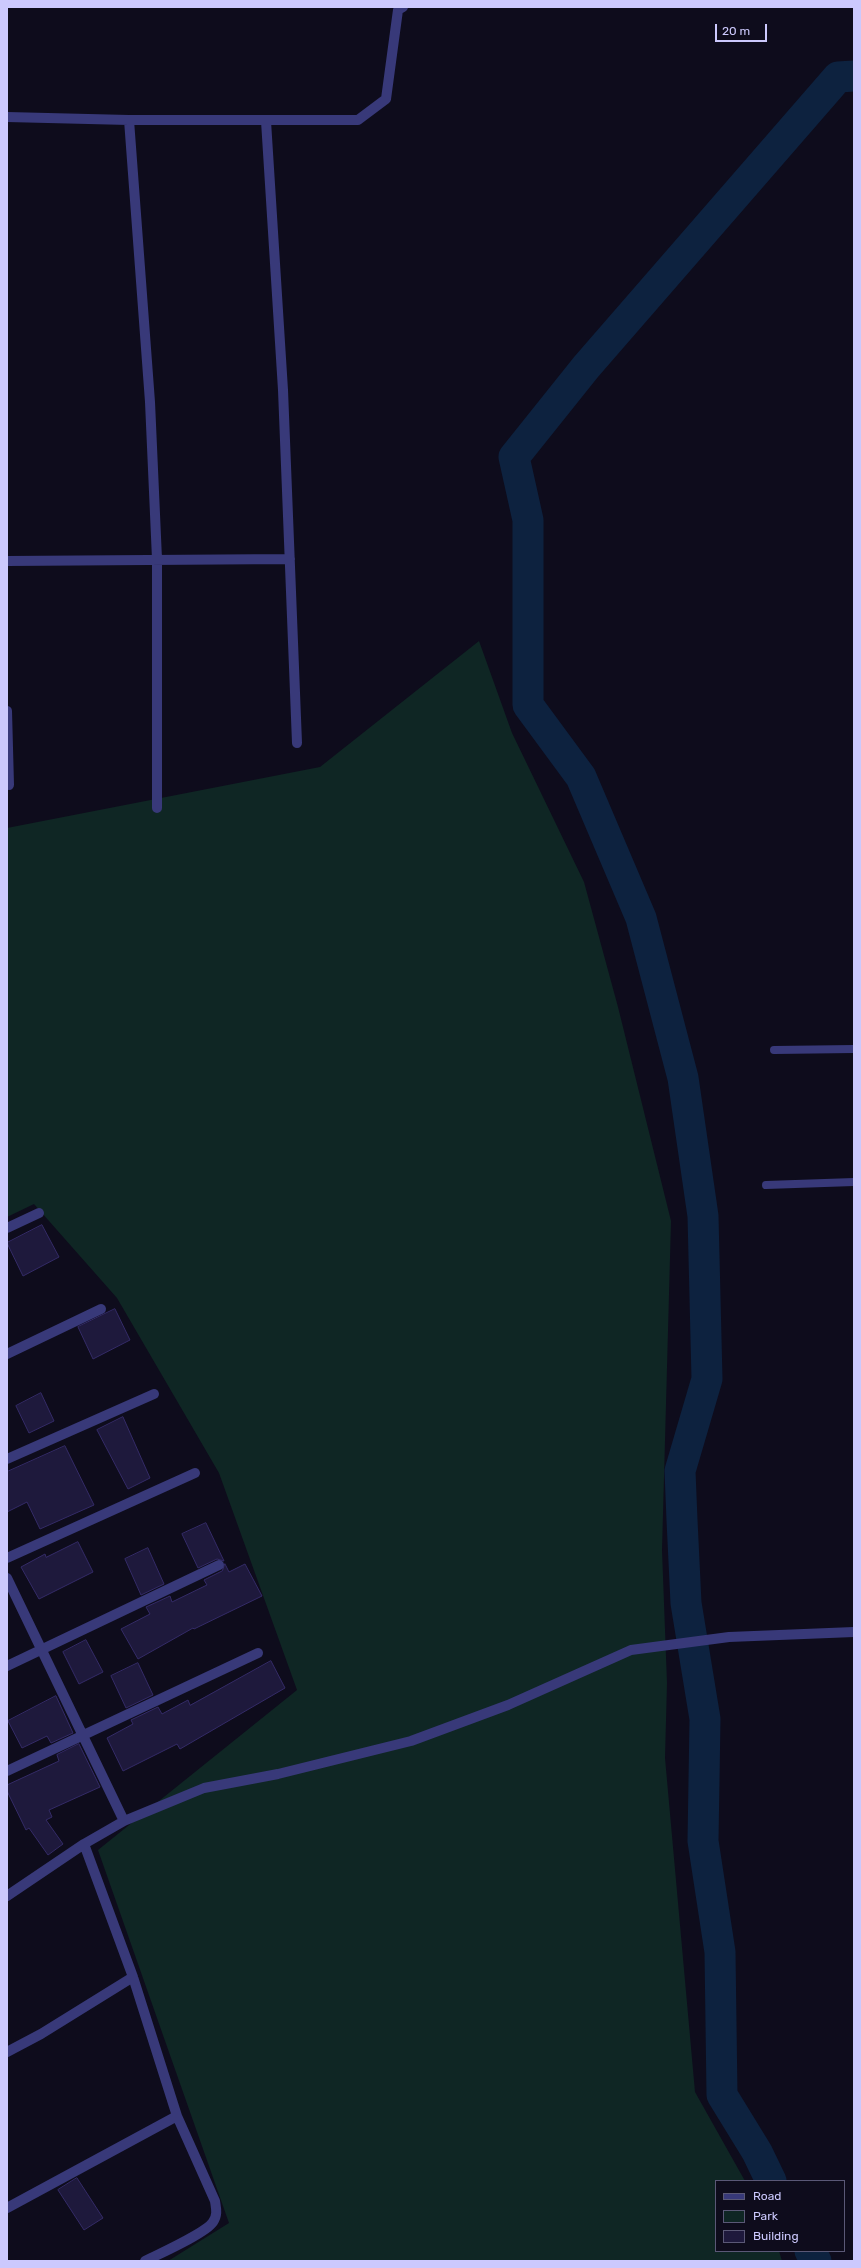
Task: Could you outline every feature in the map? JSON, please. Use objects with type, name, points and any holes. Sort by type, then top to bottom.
[{"type":"street","points":[[7,118],[266,121],[358,120],[386,99],[398,10],[404,7]]},
{"type":"street","points":[[129,120],[134,156],[150,402],[157,559],[157,808]]},
{"type":"street","points":[[266,121],[284,390],[297,743]]},
{"type":"street","points":[[7,561],[290,559]]},
{"type":"street","points":[[7,712],[9,785]]},
{"type":"street","points":[[7,1228],[39,1213]]},
{"type":"street","points":[[7,1354],[101,1309]]},
{"type":"street","points":[[7,1459],[154,1394]]},
{"type":"street","points":[[7,1558],[195,1473]]},
{"type":"street","points":[[7,1666],[219,1565]]},
{"type":"street","points":[[7,1578],[124,1821]]},
{"type":"street","points":[[7,1896],[84,1844],[124,1821],[204,1788],[278,1774],[411,1741],[508,1705],[631,1650],[729,1637],[854,1632]]},
{"type":"street","points":[[7,1772],[258,1653]]},
{"type":"street","points":[[84,1844],[133,1977],[177,2116],[215,2201],[217,2212],[213,2222],[204,2230],[145,2261]]},
{"type":"street","points":[[7,2052],[41,2034],[133,1977]]},
{"type":"street","points":[[7,2208],[177,2116]]},
{"type":"lane","points":[[774,1050],[854,1049]]},
{"type":"lane","points":[[766,1185],[854,1182]]},
{"type":"green space","points":[[479,641],[512,733],[584,882],[618,1007],[671,1221],[662,1550],[667,1683],[665,1758],[695,2092],[744,2180],[715,2180],[715,2252],[779,2252],[782,2261],[168,2261],[229,2223],[98,1850],[297,1690],[219,1473],[117,1298],[34,1204],[7,1217],[7,828],[320,767]]},
{"type":"building","points":[[42,1225],[59,1257],[23,1276],[7,1243]]},
{"type":"building","points":[[115,1309],[130,1340],[93,1359],[78,1327]]},
{"type":"building","points":[[41,1393],[54,1421],[29,1433],[16,1406]]},
{"type":"building","points":[[123,1417],[150,1478],[128,1489],[97,1430]]},
{"type":"building","points":[[65,1446],[94,1505],[40,1529],[27,1502],[7,1512],[7,1472]]},
{"type":"building","points":[[206,1523],[224,1561],[217,1559],[198,1568],[182,1534]]},
{"type":"building","points":[[78,1542],[93,1572],[39,1599],[21,1567],[45,1554],[46,1557]]},
{"type":"building","points":[[148,1548],[164,1584],[141,1595],[125,1559]]},
{"type":"building","points":[[225,1564],[229,1572],[245,1564],[262,1596],[194,1629],[193,1628],[138,1659],[121,1629],[150,1614],[146,1607],[170,1596],[172,1602],[207,1585],[204,1580],[222,1571]]},
{"type":"building","points":[[86,1640],[103,1672],[79,1684],[63,1652]]},
{"type":"building","points":[[271,1661],[285,1688],[180,1749],[177,1744],[123,1771],[107,1738],[133,1724],[131,1720],[158,1707],[162,1714],[188,1700],[190,1705]]},
{"type":"building","points":[[138,1663],[153,1695],[126,1708],[111,1676]]},
{"type":"building","points":[[56,1696],[73,1733],[51,1743],[47,1736],[22,1748],[8,1721]]},
{"type":"building","points":[[79,1744],[100,1787],[49,1810],[52,1817],[46,1820],[63,1844],[48,1855],[29,1828],[26,1830],[7,1791],[7,1785],[59,1761],[57,1755]]},
{"type":"building","points":[[77,2178],[103,2218],[84,2230],[58,2190]]},
{"type":"waterway","points":[[771,2180],[757,2152],[722,2095],[720,1952],[703,1841],[705,1719],[686,1603],[680,1471],[707,1379],[703,1216],[683,1078],[641,918],[581,777],[528,705],[528,520],[514,457],[586,367],[838,77],[854,76]]},
{"type":"waterway","points":[[811,2252],[816,2261]]}]
